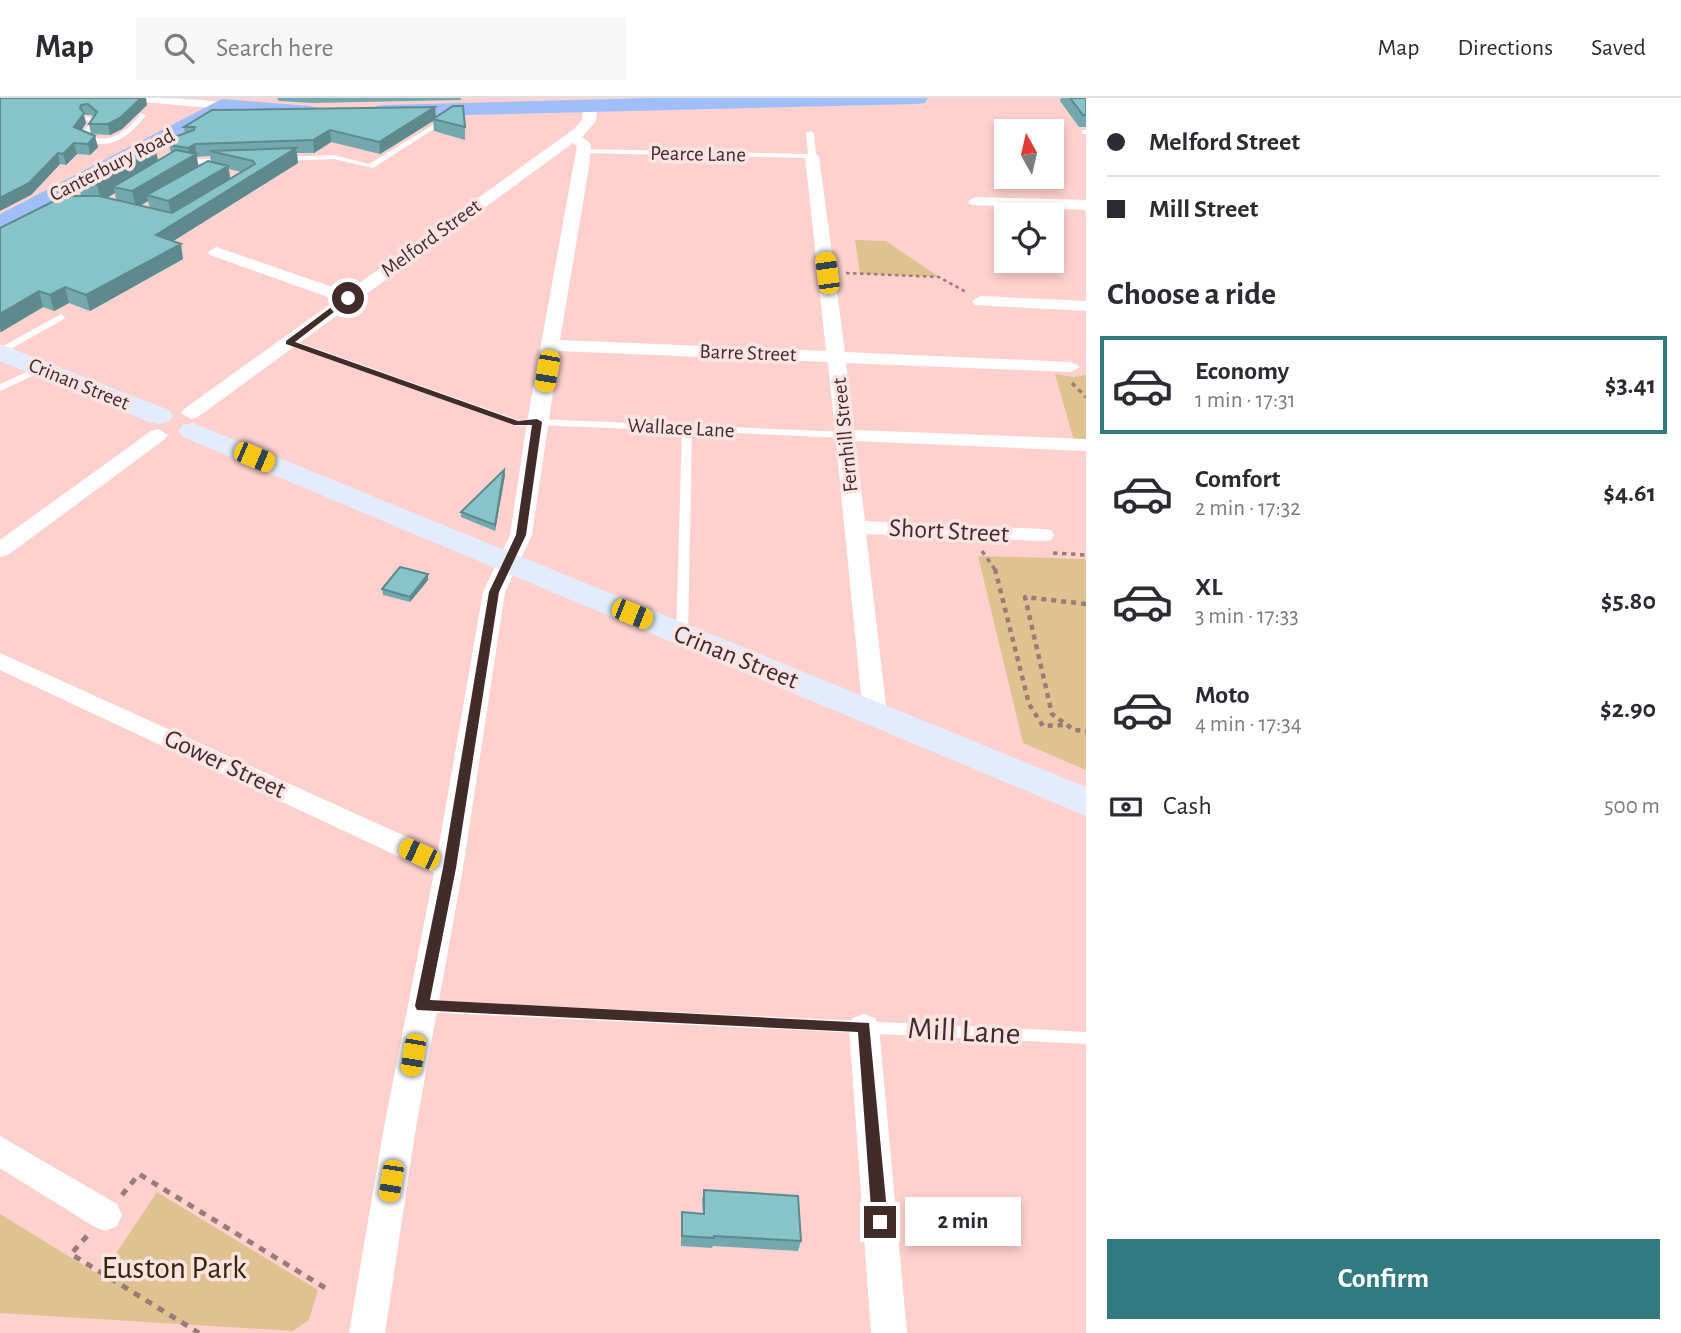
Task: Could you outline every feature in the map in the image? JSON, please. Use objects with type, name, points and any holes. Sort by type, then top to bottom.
[{"type":"highway","points":[[367,111],[917,98]]},
{"type":"highway","points":[[222,105],[281,112],[326,112]]},
{"type":"highway","name":"Canterbury Road","points":[[0,224],[222,105]]},
{"type":"street","points":[[143,98],[222,105]]},
{"type":"street","name":"Melford Street","points":[[192,422],[289,342],[587,125],[590,106]]},
{"type":"street","points":[[568,140],[583,156]]},
{"type":"street","points":[[539,161],[583,156]]},
{"type":"street","points":[[367,1333],[422,1006],[449,868],[494,592],[521,535],[537,422],[583,156]]},
{"type":"street","name":"Fernhill Street","points":[[812,156],[875,714]]},
{"type":"street","points":[[976,202],[1086,205]]},
{"type":"street","points":[[216,252],[348,298]]},
{"type":"street","points":[[982,301],[1086,306]]},
{"type":"street","name":"Barre Street","points":[[551,345],[1071,367]]},
{"type":"street","name":"Crinan Street","points":[[0,352],[32,373],[158,425]]},
{"type":"street","points":[[0,550],[158,425],[179,437],[192,422]]},
{"type":"street","name":"Crinan Street","points":[[192,422],[508,563],[1086,803]]},
{"type":"street","name":"Wallace Lane","points":[[845,435],[1086,445]]},
{"type":"street","name":"Short Street","points":[[856,527],[1042,544]]},
{"type":"street","name":"Gower Street","points":[[0,661],[449,868]]},
{"type":"street","points":[[864,1027],[889,1333]]},
{"type":"street","points":[[0,1151],[106,1214]]},
{"type":"lane","points":[[269,159],[334,157],[370,166],[461,109]]},
{"type":"lane","points":[[87,118],[94,123],[83,137],[87,140],[111,141],[125,138],[143,116]]},
{"type":"lane","points":[[810,133],[812,156]]},
{"type":"lane","name":"Pearce Lane","points":[[583,156],[812,156]]},
{"type":"lane","points":[[221,170],[175,165],[243,160]]},
{"type":"lane","points":[[116,163],[141,163]]},
{"type":"lane","points":[[0,352],[61,317]]},
{"type":"lane","name":"Wallace Lane","points":[[289,342],[517,423],[845,435]]},
{"type":"lane","points":[[0,388],[32,373]]},
{"type":"lane","points":[[682,635],[687,428]]},
{"type":"lane","name":"Mill Lane","points":[[422,1006],[1086,1038]]},
{"type":"path","points":[[827,273],[939,277],[982,301]]},
{"type":"path","points":[[1042,544],[1086,555]]},
{"type":"path","points":[[994,551],[982,551],[995,568],[1029,704],[1043,726],[1064,725]]},
{"type":"path","points":[[1086,604],[1025,597],[1052,714],[1064,725],[1074,730],[1086,731]]},
{"type":"path","points":[[198,1333],[71,1254],[139,1174],[327,1289]]},
{"type":"green space","points":[[855,240],[886,241],[939,277],[860,274]]},
{"type":"green space","points":[[1055,374],[1074,377],[1086,375],[1086,441],[1074,441]]},
{"type":"green space","points":[[978,556],[1086,559],[1086,770],[1023,743]]},
{"type":"green space","name":"Euston Park","points":[[157,1192],[318,1290],[309,1320],[293,1331],[0,1313],[0,1214],[101,1276]]},
{"type":"building","points":[[0,98],[141,98],[120,118],[108,124],[89,124],[97,112],[88,104],[81,105],[84,113],[74,127],[95,136],[88,144],[74,143],[63,154],[58,153],[29,183],[0,198]]},
{"type":"building","points":[[1070,98],[1086,98],[1086,115],[1083,115]]},
{"type":"building","points":[[453,106],[463,106],[465,127],[433,119]]},
{"type":"building","points":[[435,107],[379,142],[330,130],[313,140],[195,144],[188,148],[169,145],[177,136],[194,130],[195,127],[184,127],[212,110]]},
{"type":"building","points":[[296,148],[156,235],[181,244],[86,295],[65,287],[50,295],[39,291],[0,314],[0,228],[58,199],[71,196],[99,196],[172,213],[255,164],[253,161],[210,151]]},
{"type":"building","points":[[142,150],[156,150],[97,184],[78,183]]},
{"type":"building","points":[[176,150],[196,154],[132,191],[113,187]]},
{"type":"building","points":[[208,161],[228,166],[168,201],[147,195]]},
{"type":"building","points":[[504,470],[495,525],[461,512]]},
{"type":"building","points":[[400,567],[428,574],[410,597],[382,589]]},
{"type":"building","points":[[704,1190],[798,1196],[801,1241],[682,1236],[682,1212],[704,1214]]},
{"type":"route","points":[[348,298],[289,342],[517,423],[537,422],[521,535],[494,592],[449,868],[422,1006],[864,1027],[880,1222]]}]
